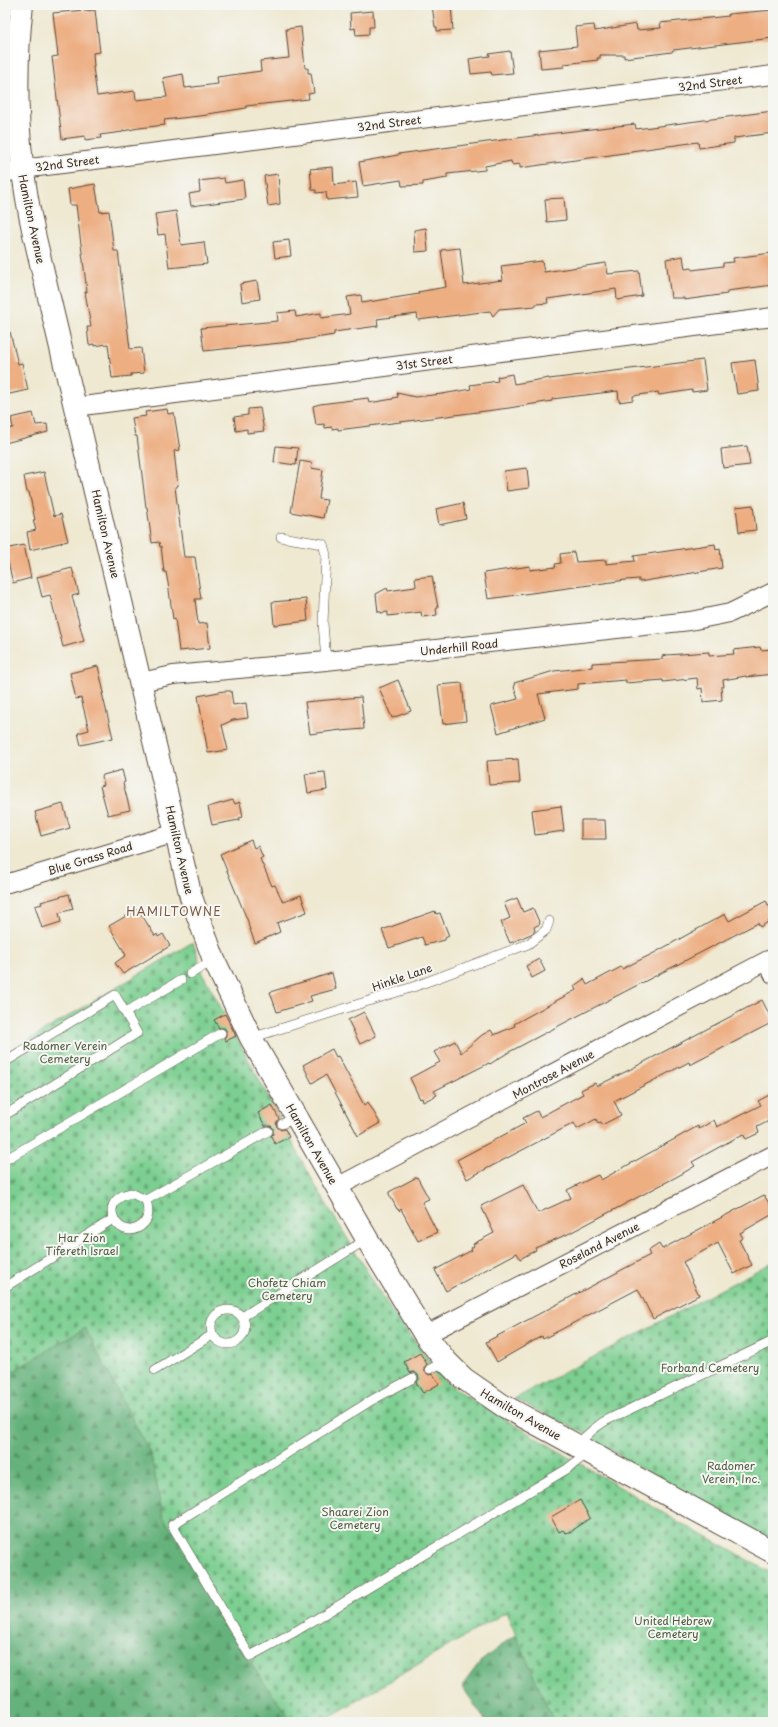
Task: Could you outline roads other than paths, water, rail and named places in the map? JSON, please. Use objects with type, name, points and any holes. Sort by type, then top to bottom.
[{"type":"street","name":"Hamilton Avenue","points":[[22,5],[13,171],[34,234],[191,897],[214,960],[244,1027],[290,1120],[337,1187],[425,1335],[438,1365],[467,1381],[502,1405],[771,1547]]},
{"type":"street","name":"32nd Street","points":[[13,171],[773,75]]},
{"type":"street","name":"31st Street","points":[[75,407],[773,317]]},
{"type":"street","name":"Underhill Road","points":[[141,682],[173,675],[326,661],[697,620],[730,613],[773,592]]},
{"type":"street","name":"Blue Grass Road","points":[[5,884],[176,832]]},
{"type":"street","name":"Montrose Avenue","points":[[337,1187],[771,967]]},
{"type":"street","name":"Roseland Avenue","points":[[425,1335],[773,1155]]},
{"type":"lane","points":[[282,537],[323,544],[326,555],[323,623],[326,661]]},
{"type":"lane","name":"Hinkle Lane","points":[[244,1027],[413,987],[528,944],[546,930],[549,921]]},
{"type":"lane","points":[[190,974],[214,960]]},
{"type":"lane","points":[[126,1012],[181,980]]},
{"type":"lane","points":[[5,1062],[114,995],[126,1012],[137,1033],[5,1114]]},
{"type":"lane","points":[[5,1160],[221,1033]]},
{"type":"lane","points":[[146,1200],[268,1131]]},
{"type":"lane","points":[[131,1193],[146,1200],[149,1208],[147,1220],[139,1228],[127,1230],[118,1226],[113,1219],[112,1207],[116,1200],[122,1195],[131,1193]]},
{"type":"lane","points":[[5,1287],[113,1219]]},
{"type":"lane","points":[[242,1317],[367,1239]]},
{"type":"lane","points":[[230,1309],[242,1317],[245,1324],[245,1331],[241,1338],[235,1343],[227,1345],[218,1342],[212,1335],[210,1331],[210,1322],[218,1312],[230,1309]]},
{"type":"lane","points":[[155,1370],[212,1335]]},
{"type":"lane","points":[[413,1378],[372,1400],[172,1525],[250,1656],[296,1631],[567,1470],[583,1449],[588,1435],[594,1427],[773,1341]]},
{"type":"district","name":"HAMILTOWNE","points":[[174,911]]},
{"type":"park label","name":"Radomer Verein Cemetery","points":[[65,1051]]},
{"type":"park label","name":"Har Zion Tifereth Israel","points":[[82,1243]]},
{"type":"park label","name":"Chofetz Chiam Cemetery","points":[[287,1288]]},
{"type":"park label","name":"Forband Cemetery","points":[[710,1367]]},
{"type":"park label","name":"Radomer Verein, Inc.","points":[[731,1471]]},
{"type":"park label","name":"Shaarei Zion Cemetery","points":[[355,1517]]},
{"type":"park label","name":"United Hebrew Cemetery","points":[[673,1626]]}]
